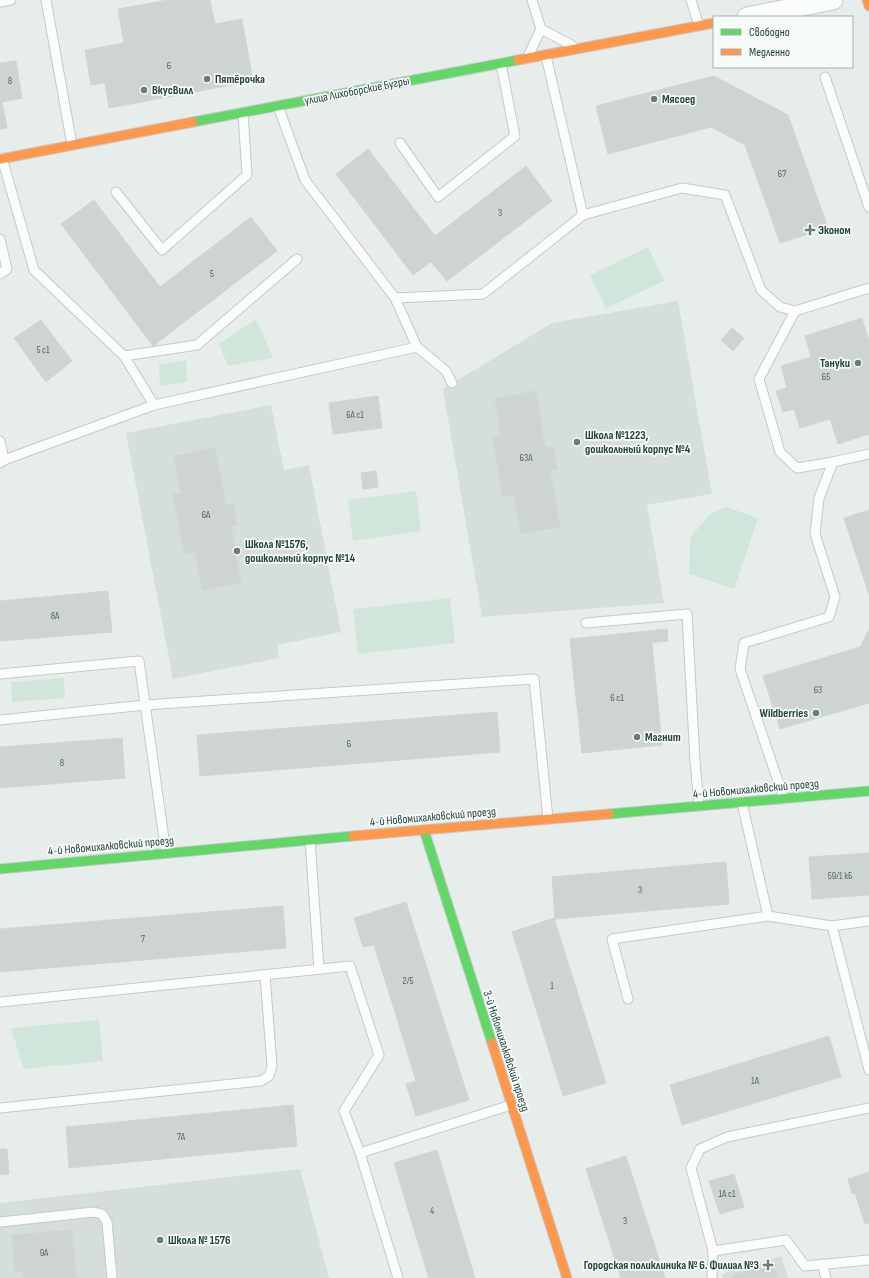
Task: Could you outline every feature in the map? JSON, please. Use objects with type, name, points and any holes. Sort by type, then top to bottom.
[{"type":"street","points":[[751,16],[797,4],[833,0]]},
{"type":"street","points":[[867,0],[869,6]]},
{"type":"street","name":"улица Лихоборские Бугры","points":[[1,159],[713,24]]},
{"type":"street","name":"4-й Новомихалковский проезд","points":[[0,869],[869,791]]},
{"type":"street","name":"3-й Новомихалковский проезд","points":[[424,830],[567,1278]]},
{"type":"lane","points":[[0,2],[11,0]]},
{"type":"lane","points":[[46,0],[72,145]]},
{"type":"lane","points":[[526,59],[541,29],[532,0]]},
{"type":"lane","points":[[691,0],[699,26]]},
{"type":"lane","points":[[541,29],[579,49]]},
{"type":"lane","points":[[546,56],[583,215]]},
{"type":"lane","points":[[400,143],[438,197],[515,136],[500,64]]},
{"type":"lane","points":[[825,77],[869,207]]},
{"type":"lane","points":[[278,106],[305,180],[395,298],[416,347],[446,371],[452,383]]},
{"type":"lane","points":[[116,192],[162,250],[247,175],[243,113]]},
{"type":"lane","points":[[1,159],[34,270],[124,356],[154,405]]},
{"type":"lane","points":[[395,298],[482,294],[583,215],[682,188],[726,195],[761,290],[780,307],[795,311],[869,288]]},
{"type":"lane","points":[[0,239],[7,269],[0,274]]},
{"type":"lane","points":[[124,356],[197,345],[297,259]]},
{"type":"lane","points":[[795,311],[759,379],[780,452],[797,468],[869,454]]},
{"type":"lane","points":[[0,441],[2,461],[154,405],[416,347]]},
{"type":"lane","points":[[784,799],[740,669],[744,643],[829,617],[835,597],[815,534],[819,498],[833,462]]},
{"type":"lane","points":[[586,623],[687,614],[698,806]]},
{"type":"lane","points":[[0,674],[139,661],[166,853]]},
{"type":"lane","points":[[0,720],[145,705],[534,679],[548,819]]},
{"type":"lane","points":[[741,802],[768,916]]},
{"type":"lane","points":[[310,840],[319,969]]},
{"type":"lane","points":[[628,999],[612,938],[768,916],[832,926],[869,921]]},
{"type":"lane","points":[[832,926],[869,1070]]},
{"type":"lane","points":[[0,1002],[350,966],[379,1055],[344,1111],[360,1154],[398,1278]]},
{"type":"lane","points":[[0,1108],[260,1081],[269,1076],[272,1066],[265,975]]},
{"type":"lane","points":[[360,1154],[511,1105]]},
{"type":"lane","points":[[712,1278],[713,1251],[691,1168],[700,1149],[727,1138],[869,1108]]},
{"type":"lane","points":[[0,1222],[94,1212],[102,1214],[107,1222],[112,1278]]},
{"type":"lane","points":[[713,1251],[786,1240],[805,1266],[869,1260]]},
{"type":"lane","points":[[822,1264],[826,1278]]},
{"type":"shaded area","name":"Школа №1223, дошкольный корпус №4","points":[[678,301],[712,494],[647,505],[664,603],[482,617],[443,389],[552,323]]},
{"type":"shaded area","name":"Школа №1576, дошкольный корпус №14","points":[[271,405],[284,470],[309,465],[341,632],[277,645],[279,658],[173,679],[126,433]]},
{"type":"shaded area","name":"Школа № 1576","points":[[300,1169],[329,1278],[0,1278],[0,1203]]},
{"type":"shaded area","name":"Городская поликлиника № 6. Филиал №3","points":[[781,1256],[788,1278],[723,1278],[722,1274]]},
{"type":"green space","points":[[648,247],[664,281],[606,308],[590,275]]},
{"type":"green space","points":[[256,319],[273,358],[228,366],[219,344]]},
{"type":"green space","points":[[186,360],[187,382],[160,386],[159,365]]},
{"type":"green space","points":[[416,491],[421,531],[353,541],[348,500]]},
{"type":"green space","points":[[726,507],[758,518],[734,589],[689,574],[690,538],[710,514]]},
{"type":"green space","points":[[450,598],[455,643],[358,654],[353,609]]},
{"type":"green space","points":[[64,678],[65,698],[12,702],[11,682]]},
{"type":"green space","points":[[99,1020],[103,1061],[24,1069],[11,1028]]},
{"type":"building","points":[[167,0],[210,0],[215,24],[242,19],[253,81],[109,108],[105,83],[91,85],[85,50],[124,43],[118,9]]},
{"type":"building","points":[[16,61],[22,98],[2,102],[7,128],[0,129],[0,63]]},
{"type":"building","points":[[714,76],[788,115],[828,228],[780,243],[745,145],[711,127],[608,154],[596,106]]},
{"type":"building","points":[[368,149],[435,236],[526,166],[552,201],[447,281],[431,262],[413,275],[336,174]]},
{"type":"building","points":[[94,200],[160,287],[251,217],[277,251],[153,346],[61,224]]},
{"type":"building","points":[[862,318],[869,342],[869,434],[838,444],[830,419],[800,428],[794,409],[783,412],[776,391],[787,388],[781,366],[811,357],[805,336]]},
{"type":"building","points":[[41,320],[72,361],[46,382],[14,338]]},
{"type":"building","points":[[732,328],[744,338],[733,351],[721,340]]},
{"type":"building","points":[[536,391],[545,448],[553,447],[557,469],[550,470],[560,527],[521,534],[514,495],[503,497],[493,438],[501,436],[495,398]]},
{"type":"building","points":[[378,396],[382,428],[333,434],[329,403]]},
{"type":"building","points":[[215,448],[226,505],[233,503],[237,525],[231,526],[241,583],[202,590],[195,552],[184,554],[173,495],[181,493],[174,456]]},
{"type":"building","points":[[376,471],[378,487],[363,489],[361,473]]},
{"type":"building","points":[[869,510],[869,595],[844,518]]},
{"type":"building","points":[[108,591],[112,632],[0,641],[0,601]]},
{"type":"building","points":[[667,629],[668,641],[571,651],[570,639]]},
{"type":"building","points":[[869,629],[869,703],[780,729],[763,676],[860,647]]},
{"type":"building","points":[[652,643],[662,745],[582,753],[571,651]]},
{"type":"building","points":[[497,712],[500,752],[200,776],[197,735]]},
{"type":"building","points":[[122,738],[125,778],[0,788],[0,747]]},
{"type":"building","points":[[869,853],[869,895],[812,899],[809,857]]},
{"type":"building","points":[[726,862],[729,904],[555,919],[552,877]]},
{"type":"building","points":[[406,902],[469,1100],[416,1116],[406,1084],[416,1081],[395,1012],[374,945],[363,947],[354,918]]},
{"type":"building","points":[[283,906],[286,948],[0,972],[0,929]]},
{"type":"building","points":[[554,918],[606,1083],[563,1096],[512,932]]},
{"type":"building","points":[[829,1036],[841,1077],[682,1125],[670,1085]]},
{"type":"building","points":[[293,1105],[297,1146],[69,1168],[66,1127]]},
{"type":"building","points":[[0,1149],[7,1149],[9,1174],[0,1175]]},
{"type":"building","points":[[437,1150],[475,1278],[429,1278],[394,1163]]},
{"type":"building","points":[[626,1156],[665,1278],[621,1278],[586,1169]]},
{"type":"building","points":[[869,1172],[869,1223],[865,1224],[855,1193],[852,1194],[848,1179]]},
{"type":"building","points":[[734,1174],[744,1207],[720,1214],[709,1181]]},
{"type":"building","points":[[72,1230],[76,1278],[23,1278],[22,1271],[15,1272],[12,1235]]},
{"type":"building","points":[[773,1263],[777,1278],[733,1278],[733,1275]]},
{"type":"traffic: fast","points":[[193,122],[518,60]]},
{"type":"traffic: fast","points":[[609,814],[869,791]]},
{"type":"traffic: fast","points":[[424,830],[492,1043]]},
{"type":"traffic: fast","points":[[0,869],[353,836]]},
{"type":"traffic: slow","points":[[867,0],[869,6]]},
{"type":"traffic: slow","points":[[518,60],[713,23]]},
{"type":"traffic: slow","points":[[0,159],[193,122]]},
{"type":"traffic: slow","points":[[353,836],[609,814]]},
{"type":"traffic: slow","points":[[492,1043],[567,1278]]},
{"type":"place","name":"Пятёрочка","points":[[207,79]]},
{"type":"place","name":"ВкусВилл","points":[[144,90]]},
{"type":"place","name":"Мясоед","points":[[654,99]]},
{"type":"place","name":"Эконом","points":[[810,230]]},
{"type":"place","name":"Тануки","points":[[858,363]]},
{"type":"place","name":"Школа №1223, дошкольный корпус №4","points":[[577,442]]},
{"type":"place","name":"Школа №1576, дошкольный корпус №14","points":[[237,551]]},
{"type":"place","name":"Wildberries","points":[[816,713]]},
{"type":"place","name":"Магнит","points":[[637,737]]},
{"type":"place","name":"Школа № 1576","points":[[160,1240]]},
{"type":"place","name":"Городская поликлиника № 6. Филиал №3","points":[[768,1265]]}]
